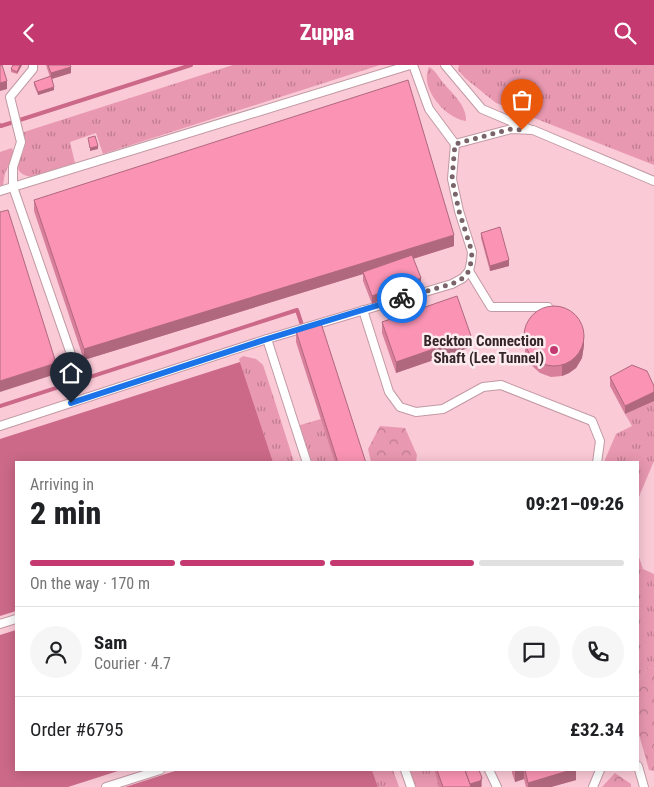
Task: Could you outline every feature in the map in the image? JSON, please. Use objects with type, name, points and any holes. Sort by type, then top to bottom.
[{"type":"lane","points":[[33,65],[33,69],[10,97],[21,142],[13,167],[13,187],[72,357]]},
{"type":"lane","points":[[0,191],[411,65],[429,109],[455,144],[452,179],[459,211],[472,252],[469,271],[463,278],[452,284],[267,339],[0,426]]},
{"type":"lane","points":[[445,65],[482,109],[654,181]]},
{"type":"lane","points":[[455,144],[511,129],[534,130]]},
{"type":"lane","points":[[469,271],[491,307],[548,307]]},
{"type":"lane","points":[[363,310],[389,391],[400,407],[416,412],[443,409],[483,387],[501,385],[592,421],[600,441],[597,461]]},
{"type":"lane","points":[[267,339],[306,461]]},
{"type":"lane","points":[[0,624],[15,619]]},
{"type":"lane","points":[[639,770],[644,787]]},
{"type":"lane","points":[[106,787],[157,771]]},
{"type":"lane","points":[[405,771],[411,787]]},
{"type":"lane","points":[[489,771],[497,787]]},
{"type":"lane","points":[[593,787],[600,771]]},
{"type":"shaded area","points":[[0,65],[654,65],[654,787],[0,787]]},
{"type":"shaded area","points":[[240,362],[273,461],[15,461],[15,611],[0,616],[0,439]]},
{"type":"shaded area","points":[[15,630],[15,771],[118,771],[68,787],[0,787],[0,635]]},
{"type":"shaded area","points":[[175,771],[372,771],[378,787],[125,787]]},
{"type":"green space","points":[[233,65],[380,65],[103,154],[96,133],[70,142],[75,163],[31,177],[20,173],[18,166],[24,149],[24,132]]},
{"type":"green space","points":[[459,65],[654,65],[654,165],[496,103],[465,78],[458,70]]},
{"type":"green space","points":[[429,67],[459,102],[466,116],[466,121],[450,114],[436,101],[428,84],[427,75]]},
{"type":"green space","points":[[12,148],[14,155],[5,173],[3,185],[0,187],[0,152]]},
{"type":"green space","points":[[243,356],[256,359],[263,365],[294,461],[273,461],[239,359]]},
{"type":"green space","points":[[654,401],[654,461],[639,497],[639,461],[604,461],[616,434],[632,426],[625,414]]},
{"type":"green space","points":[[321,419],[335,461],[309,461],[297,426]]},
{"type":"green space","points":[[380,426],[405,428],[417,455],[416,461],[371,461],[368,449]]},
{"type":"green space","points":[[639,557],[643,569],[654,574],[654,669],[648,667],[639,680]]},
{"type":"green space","points":[[648,667],[654,669],[654,771],[649,770],[639,735],[639,680]]},
{"type":"green space","points":[[372,771],[393,771],[399,787],[378,787]]},
{"type":"green space","points":[[408,771],[434,771],[439,787],[413,787]]},
{"type":"green space","points":[[615,773],[631,784],[631,787],[602,787]]},
{"type":"building","points":[[0,65],[2,65],[7,81],[0,83]]},
{"type":"building","points":[[13,65],[20,65],[17,72],[11,69]]},
{"type":"building","points":[[48,65],[70,65],[71,67],[51,73]]},
{"type":"building","points":[[51,76],[54,87],[38,92],[34,82]]},
{"type":"building","points":[[408,80],[454,235],[84,349],[34,200]]},
{"type":"building","points":[[95,136],[98,146],[90,148],[88,138]]},
{"type":"building","points":[[8,210],[56,363],[0,381],[0,212]]},
{"type":"building","points":[[500,227],[509,260],[490,266],[481,233]]},
{"type":"building","points":[[412,255],[421,278],[372,296],[363,272]]},
{"type":"building","points":[[457,296],[471,336],[396,362],[382,322]]},
{"type":"building","name":"Beckton Connection Shaft (Lee Tunnel)","points":[[554,306],[571,311],[579,319],[584,336],[579,353],[571,361],[554,366],[537,361],[529,353],[524,336],[529,319],[537,311]]},
{"type":"building","points":[[321,323],[365,461],[337,461],[296,331]]},
{"type":"building","points":[[632,365],[647,371],[654,386],[654,392],[625,406],[610,377]]},
{"type":"building","points":[[437,771],[465,771],[471,787],[443,787]]},
{"type":"building","points":[[465,771],[479,771],[482,778],[480,781],[470,784]]},
{"type":"building","points":[[525,771],[568,771],[528,783]]},
{"type":"waterway","points":[[0,125],[191,65]]},
{"type":"waterway","points":[[0,406],[297,310],[303,328]]},
{"type":"way so far","points":[[402,298],[452,284],[463,278],[469,271],[472,252],[459,211],[452,179],[455,144],[511,129],[522,130]]},
{"type":"place","name":"Beckton Connection Shaft (Lee Tunnel)","points":[[554,350]]},
{"type":"route","points":[[71,403],[267,339],[402,298]]}]
